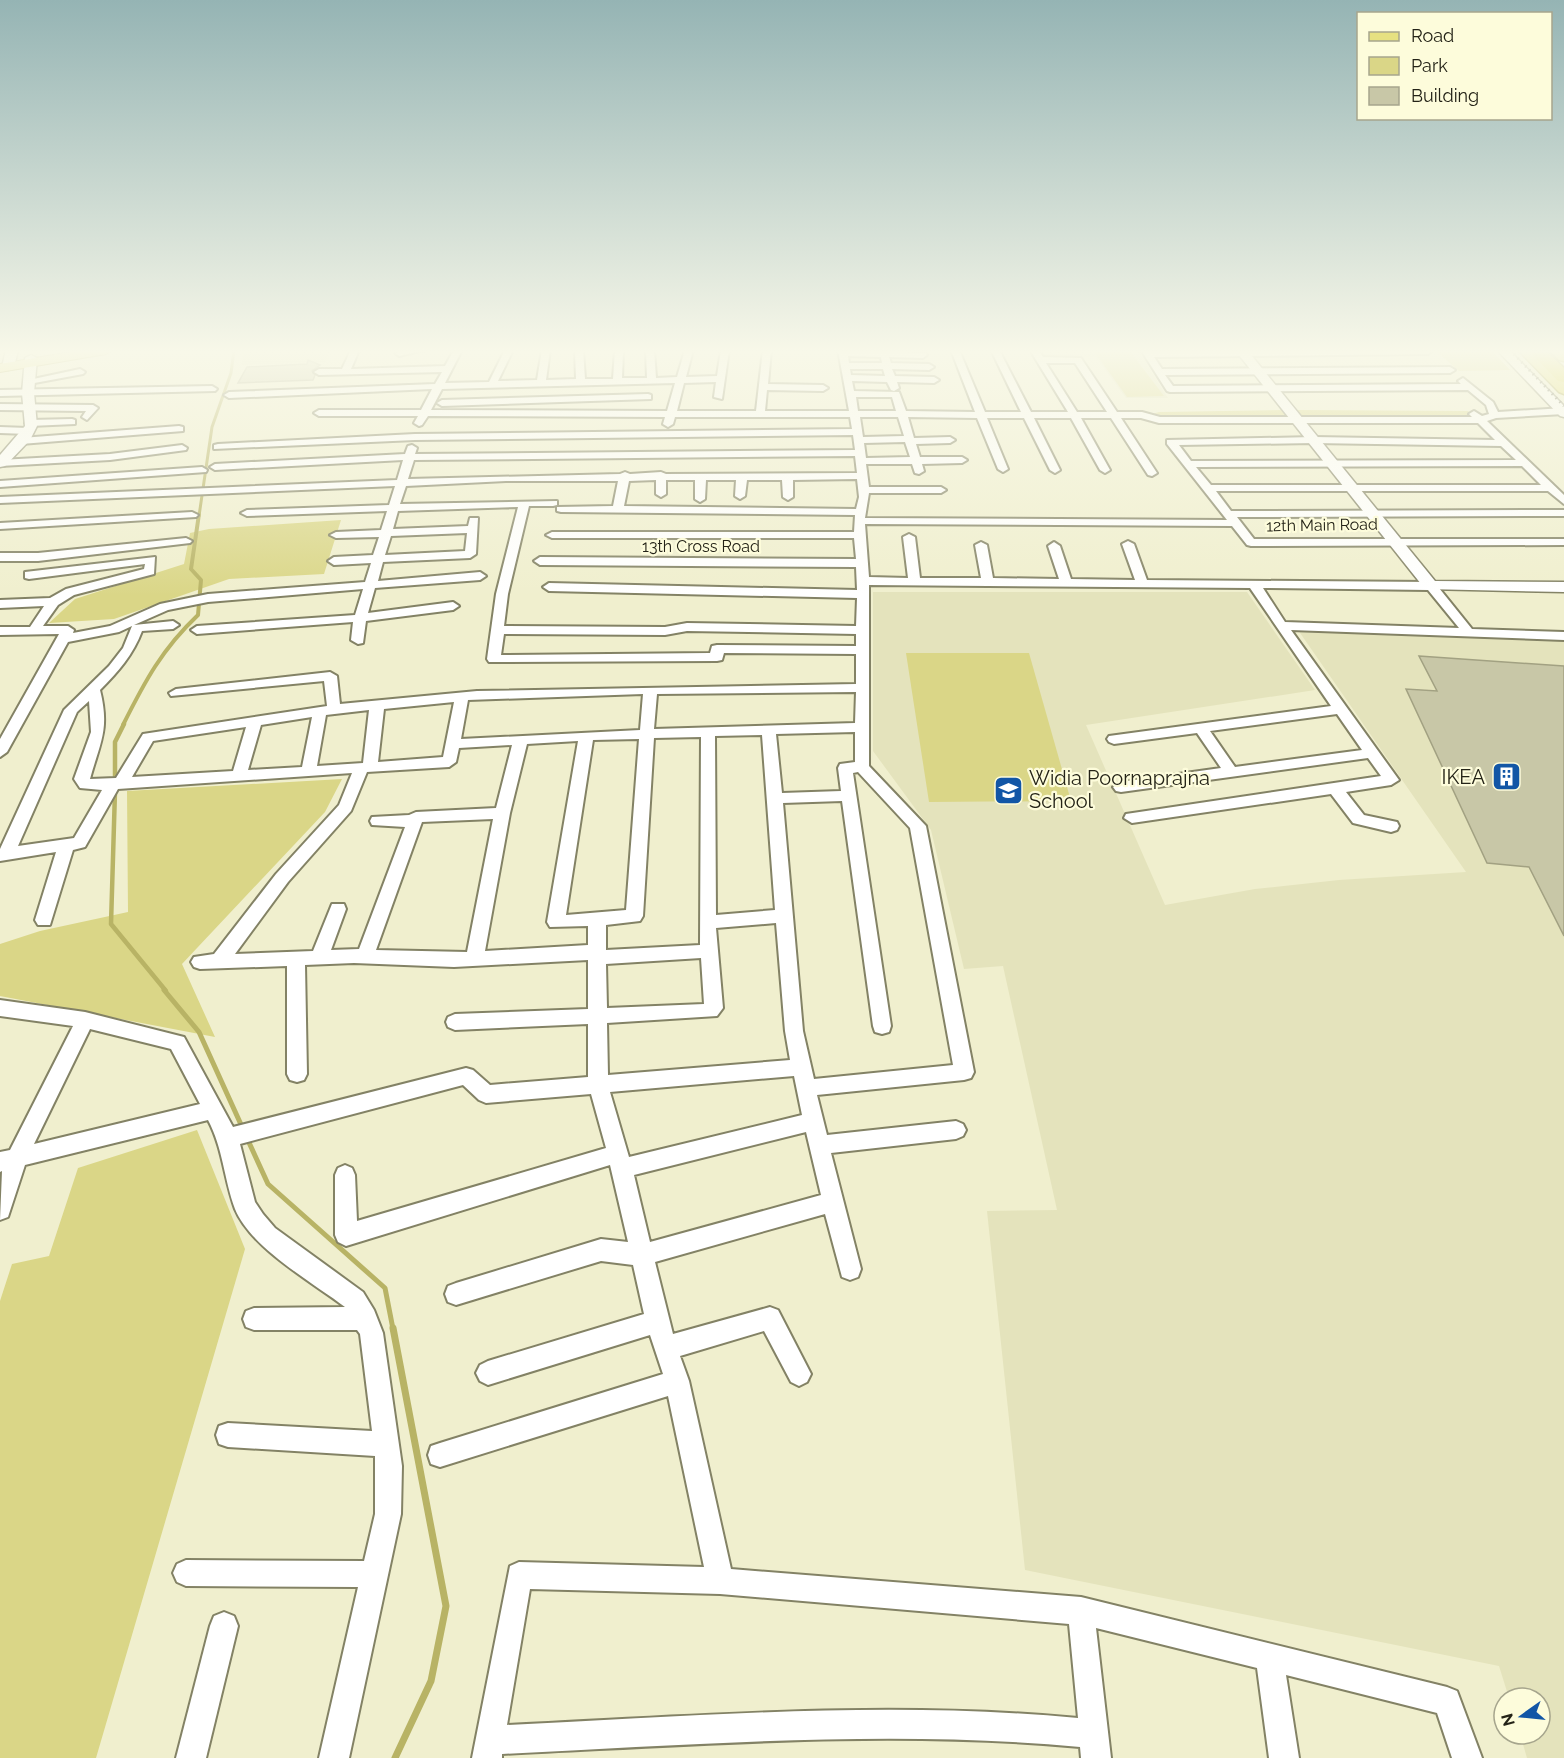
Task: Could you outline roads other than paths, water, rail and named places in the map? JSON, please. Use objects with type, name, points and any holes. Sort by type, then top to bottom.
[{"type":"street","points":[[2,458],[27,432]]},
{"type":"street","points":[[358,640],[360,618],[369,586],[417,432]]},
{"type":"street","points":[[806,1088],[964,1072],[918,826],[862,767],[863,581],[860,517],[863,490],[857,432]]},
{"type":"street","points":[[907,432],[917,466]]},
{"type":"street","points":[[988,432],[1003,469]]},
{"type":"street","points":[[1036,432],[1055,470]]},
{"type":"street","points":[[1084,432],[1105,470]]},
{"type":"street","points":[[1124,432],[1152,473]]},
{"type":"street","points":[[1307,432],[1469,633]]},
{"type":"street","points":[[1492,432],[1564,501]]},
{"type":"street","points":[[218,447],[415,437],[585,434],[858,436],[950,440]]},
{"type":"street","points":[[659,454],[665,434]]},
{"type":"street","points":[[1231,518],[1172,442],[1314,440],[1502,443]]},
{"type":"street","points":[[2,458],[110,457],[182,448]]},
{"type":"street","points":[[216,467],[409,457],[659,454],[861,457],[917,466],[962,460]]},
{"type":"street","points":[[1188,464],[1524,463]]},
{"type":"street","points":[[0,484],[202,470]]},
{"type":"street","points":[[0,500],[401,482],[625,475],[862,476]]},
{"type":"street","points":[[611,535],[625,475]]},
{"type":"street","points":[[661,494],[662,475]]},
{"type":"street","points":[[700,500],[701,476]]},
{"type":"street","points":[[740,496],[742,476]]},
{"type":"street","points":[[787,476],[788,497]]},
{"type":"street","points":[[834,476],[836,490]]},
{"type":"street","points":[[1207,488],[1550,488]]},
{"type":"street","points":[[863,490],[941,490]]},
{"type":"street","points":[[524,502],[502,594],[494,659],[717,657],[718,628]]},
{"type":"street","points":[[247,513],[524,502],[617,512],[802,507],[860,517],[1231,518],[1373,514],[1564,513]]},
{"type":"street","points":[[0,526],[192,515]]},
{"type":"street","name":"12th Main Road","points":[[1231,518],[1251,543],[1564,542]]},
{"type":"street","points":[[334,561],[470,554],[473,525],[336,535]]},
{"type":"street","points":[[552,535],[860,536]]},
{"type":"street","points":[[909,537],[914,581]]},
{"type":"street","points":[[0,557],[38,557],[186,541]]},
{"type":"street","points":[[981,544],[988,582]]},
{"type":"street","points":[[1128,544],[1142,583]]},
{"type":"street","points":[[1054,546],[1066,582]]},
{"type":"street","points":[[0,604],[59,599],[150,571],[151,560],[29,575]]},
{"type":"street","name":"13th Cross Road","points":[[540,561],[862,563]]},
{"type":"street","points":[[34,631],[59,599],[69,571]]},
{"type":"street","points":[[63,639],[114,628],[164,607],[197,600],[480,576]]},
{"type":"street","points":[[863,581],[1564,587]]},
{"type":"street","points":[[1132,818],[1391,780],[1281,626],[1254,584]]},
{"type":"street","points":[[549,587],[863,594]]},
{"type":"street","points":[[197,630],[360,618],[453,606]]},
{"type":"street","points":[[3,854],[71,710],[114,669],[129,648],[137,628],[173,625]]},
{"type":"street","points":[[1281,626],[1564,636]]},
{"type":"street","points":[[498,630],[665,631],[687,627],[862,630]]},
{"type":"street","points":[[823,629],[823,650]]},
{"type":"street","points":[[0,631],[68,630],[0,752]]},
{"type":"street","points":[[717,649],[862,650]]},
{"type":"street","points":[[176,693],[330,676],[327,710],[308,772]]},
{"type":"street","points":[[3,854],[79,843],[148,737],[327,710],[462,697],[650,690],[861,688]]},
{"type":"street","points":[[93,689],[98,709],[98,732],[82,779],[85,784],[95,786],[449,762],[462,697]]},
{"type":"street","points":[[586,736],[556,922],[597,921],[634,916],[650,690]]},
{"type":"street","points":[[219,961],[282,878],[346,807],[366,768],[377,705]]},
{"type":"street","points":[[1114,739],[1341,709]]},
{"type":"street","points":[[239,776],[255,721]]},
{"type":"street","points":[[454,744],[586,736],[861,727]]},
{"type":"street","points":[[1201,728],[1231,772]]},
{"type":"street","points":[[769,730],[794,1031],[813,1121],[850,1269]]},
{"type":"street","points":[[455,1022],[710,1011],[715,1003],[707,922],[708,733]]},
{"type":"street","points":[[475,959],[502,813],[521,740]]},
{"type":"street","points":[[1121,787],[1372,753]]},
{"type":"street","points":[[862,767],[845,768],[882,1026]]},
{"type":"street","points":[[1334,788],[1359,819],[1391,826]]},
{"type":"street","points":[[774,798],[848,795]]},
{"type":"street","points":[[365,957],[416,817],[502,813]]},
{"type":"street","points":[[378,821],[415,821]]},
{"type":"street","points":[[44,920],[66,845]]},
{"type":"street","points":[[319,957],[338,909]]},
{"type":"street","points":[[707,922],[784,916]]},
{"type":"street","points":[[597,921],[597,1083],[619,1161],[657,1321],[677,1381],[720,1581]]},
{"type":"street","points":[[200,962],[319,957],[475,959],[709,951]]},
{"type":"street","points":[[296,958],[297,1074]]},
{"type":"street","points":[[3,1014],[85,1020],[177,1043],[228,1138],[245,1206],[255,1221],[267,1235],[355,1300],[366,1318],[371,1333],[386,1444],[389,1475],[388,1514],[334,1758]]},
{"type":"street","points":[[0,1210],[8,1161],[85,1020]]},
{"type":"street","points":[[228,1138],[466,1076],[486,1094],[802,1067]]},
{"type":"street","points":[[8,1161],[213,1110]]},
{"type":"street","points":[[345,1175],[346,1235],[619,1161],[813,1121]]},
{"type":"street","points":[[819,1145],[956,1130]]},
{"type":"street","points":[[456,1294],[601,1250],[642,1254],[834,1201]]},
{"type":"street","points":[[254,1319],[366,1318]]},
{"type":"street","points":[[666,1348],[770,1318],[799,1374]]},
{"type":"street","points":[[488,1373],[657,1321]]},
{"type":"street","points":[[440,1455],[677,1381]]},
{"type":"street","points":[[228,1435],[386,1444]]},
{"type":"street","points":[[186,1573],[374,1574]]},
{"type":"street","points":[[1081,1611],[1094,1746],[999,1725],[804,1725],[489,1749],[519,1575],[720,1581],[1081,1611],[1447,1701],[1467,1758]]},
{"type":"street","points":[[191,1758],[224,1626]]},
{"type":"street","points":[[1270,1658],[1284,1758]]},
{"type":"waterway","points":[[199,516],[211,432]]},
{"type":"waterway","points":[[123,725],[155,666],[174,640],[198,615],[201,580],[191,569],[199,514]]},
{"type":"waterway","points":[[115,782],[115,742],[124,724]]},
{"type":"waterway","points":[[115,791],[111,924],[166,991]]},
{"type":"waterway","points":[[164,990],[199,1032],[243,1129]]},
{"type":"waterway","points":[[246,1136],[268,1184],[385,1288],[393,1329]]},
{"type":"waterway","points":[[393,1328],[446,1606],[431,1681],[395,1758]]},
{"type":"place","name":"IKEA","points":[[1506,777]]},
{"type":"place","name":"Widia Poornaprajna School","points":[[1008,790]]}]
